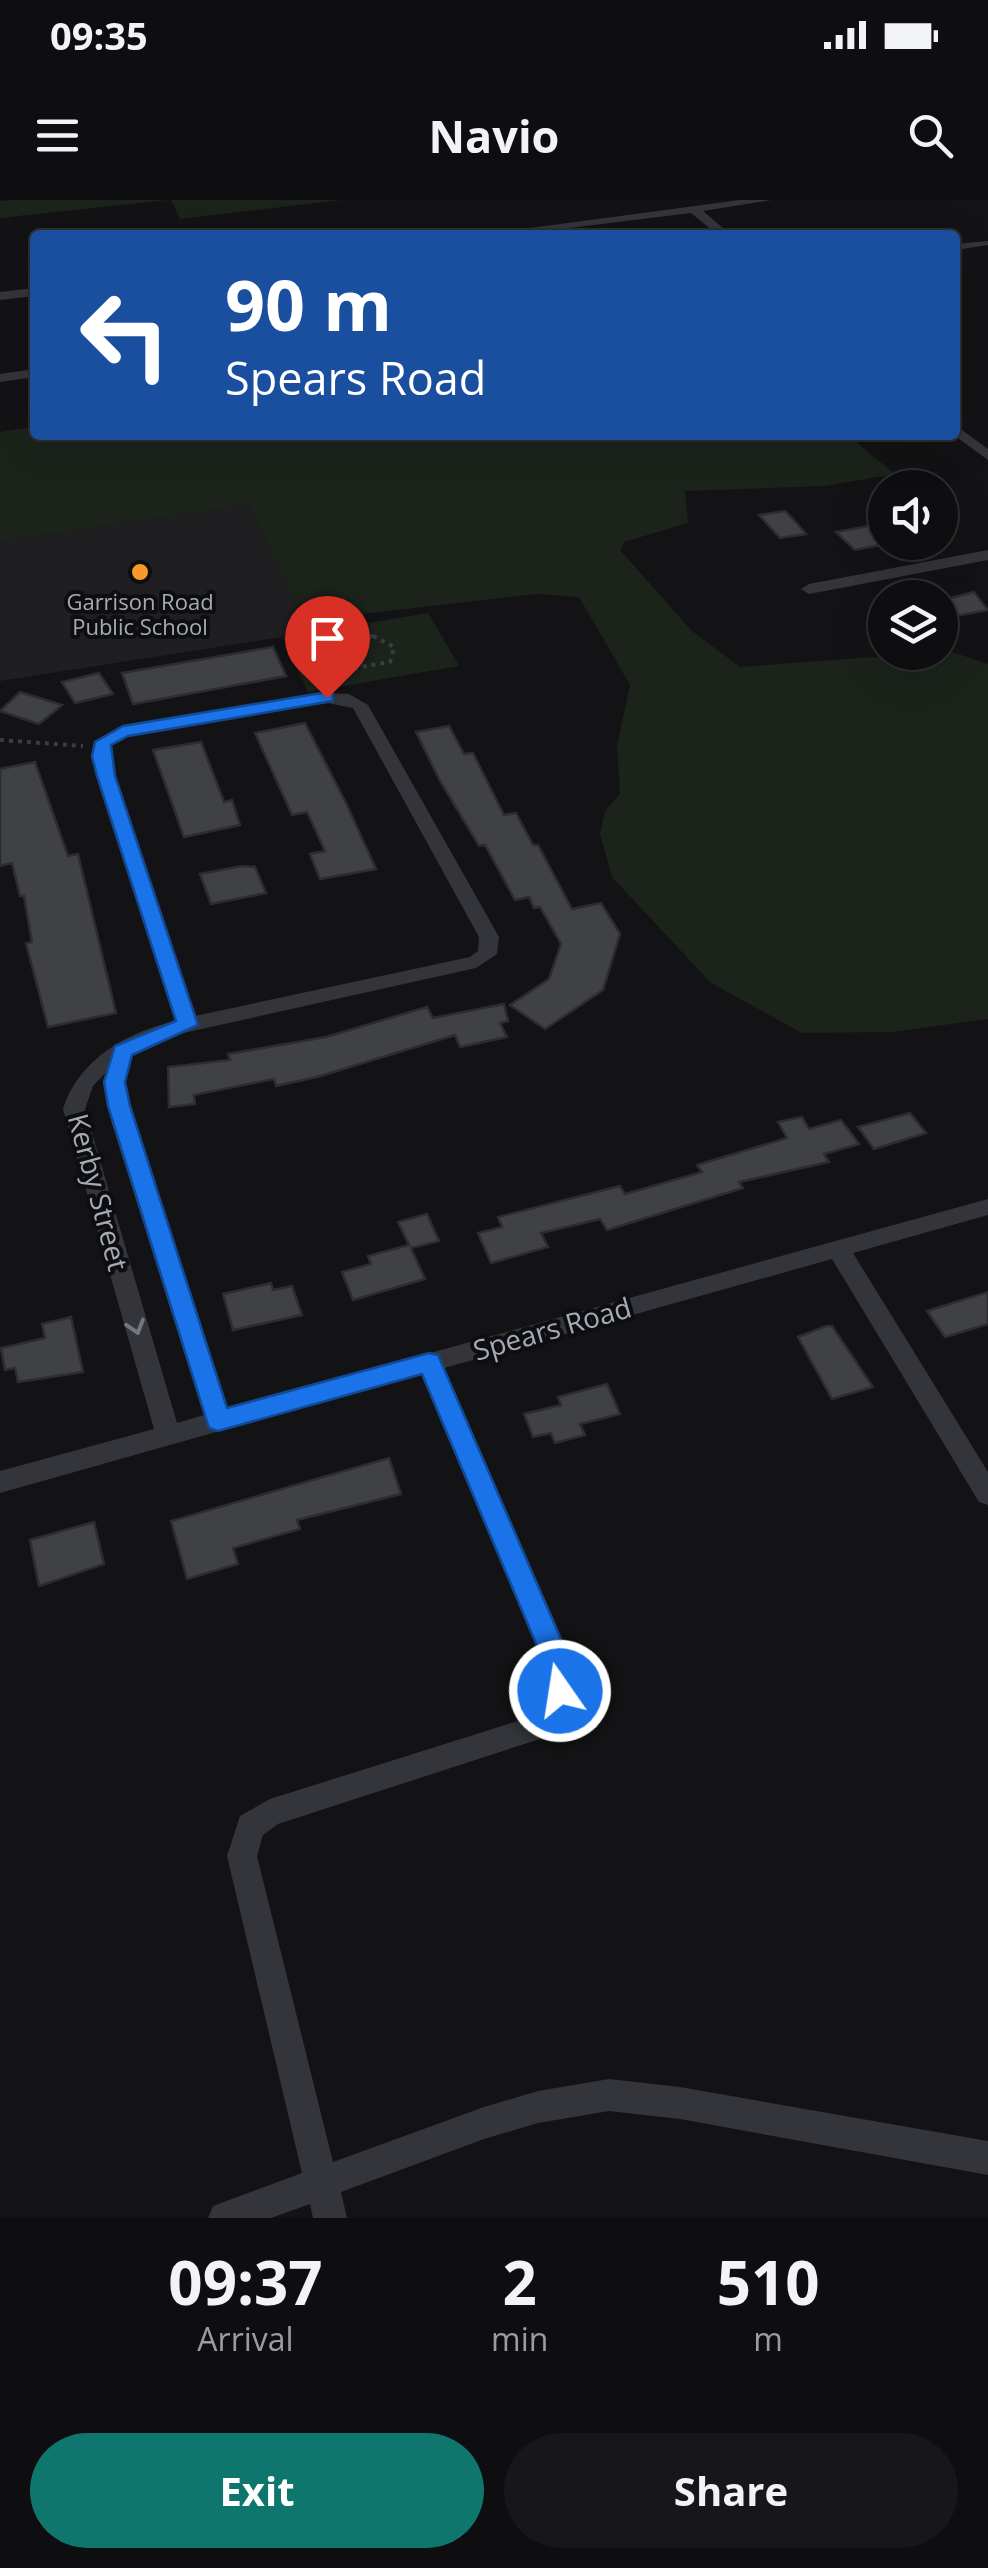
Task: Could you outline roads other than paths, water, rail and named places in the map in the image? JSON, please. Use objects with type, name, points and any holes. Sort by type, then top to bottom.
[{"type":"street","points":[[525,230],[766,200]]},
{"type":"street","points":[[693,209],[719,230]]},
{"type":"street","points":[[960,246],[984,243]]},
{"type":"street","points":[[0,296],[30,293]]},
{"type":"street","points":[[0,378],[30,374]]},
{"type":"street","points":[[960,433],[988,456]]},
{"type":"street","points":[[809,589],[988,555]]},
{"type":"street","points":[[122,1051],[164,1030],[188,1025],[476,962],[491,947],[490,937],[360,705],[327,698],[123,731],[101,748],[188,1025]]},
{"type":"street","name":"Kerby Street","points":[[122,1051],[114,1082],[123,1124],[218,1421]]},
{"type":"street","name":"Kerby Street","points":[[122,1051],[95,1068],[79,1086],[74,1110],[168,1435]]},
{"type":"street","name":"Spears Road","points":[[0,1482],[988,1207]]},
{"type":"street","points":[[838,1249],[988,1494]]},
{"type":"street","points":[[330,2218],[242,1856],[250,1826],[270,1814],[533,1729],[551,1715],[560,1691],[556,1660],[429,1362]]},
{"type":"street","points":[[225,2218],[484,2123],[538,2107],[609,2096],[680,2104],[988,2158]]},
{"type":"place","name":"Garrison Road Public School","points":[[140,572]]}]
